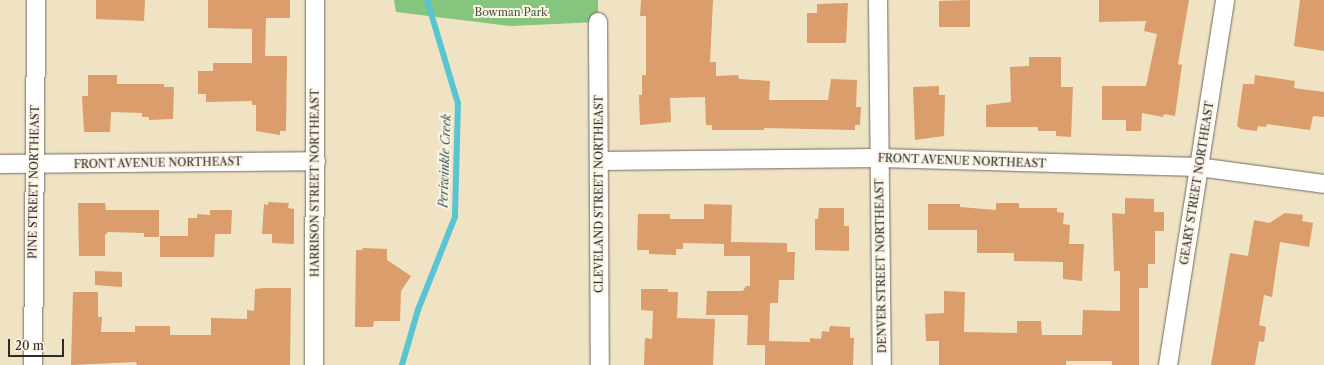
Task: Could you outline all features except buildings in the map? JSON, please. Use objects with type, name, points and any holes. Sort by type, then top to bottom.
[{"type":"street","name":"PINE STREET NORTHEAST","points":[[33,365],[36,0]]},
{"type":"street","name":"HARRISON STREET NORTHEAST","points":[[314,365],[316,161],[315,0]]},
{"type":"street","name":"DENVER STREET NORTHEAST","points":[[878,0],[882,365]]},
{"type":"street","name":"GEARY STREET NORTHEAST","points":[[1168,365],[1225,0]]},
{"type":"street","name":"CLEVELAND STREET NORTHEAST","points":[[598,22],[600,365]]},
{"type":"street","name":"FRONT AVENUE NORTHEAST","points":[[599,161],[880,158],[1199,167],[1324,184]]},
{"type":"street","name":"FRONT AVENUE NORTHEAST","points":[[0,164],[316,161]]},
{"type":"green space","name":"Bowman Park","points":[[394,0],[598,0],[598,22],[511,26],[396,12]]},
{"type":"waterway","name":"Periwinkle Creek","points":[[402,365],[418,310],[455,217],[458,104],[427,0]]}]
